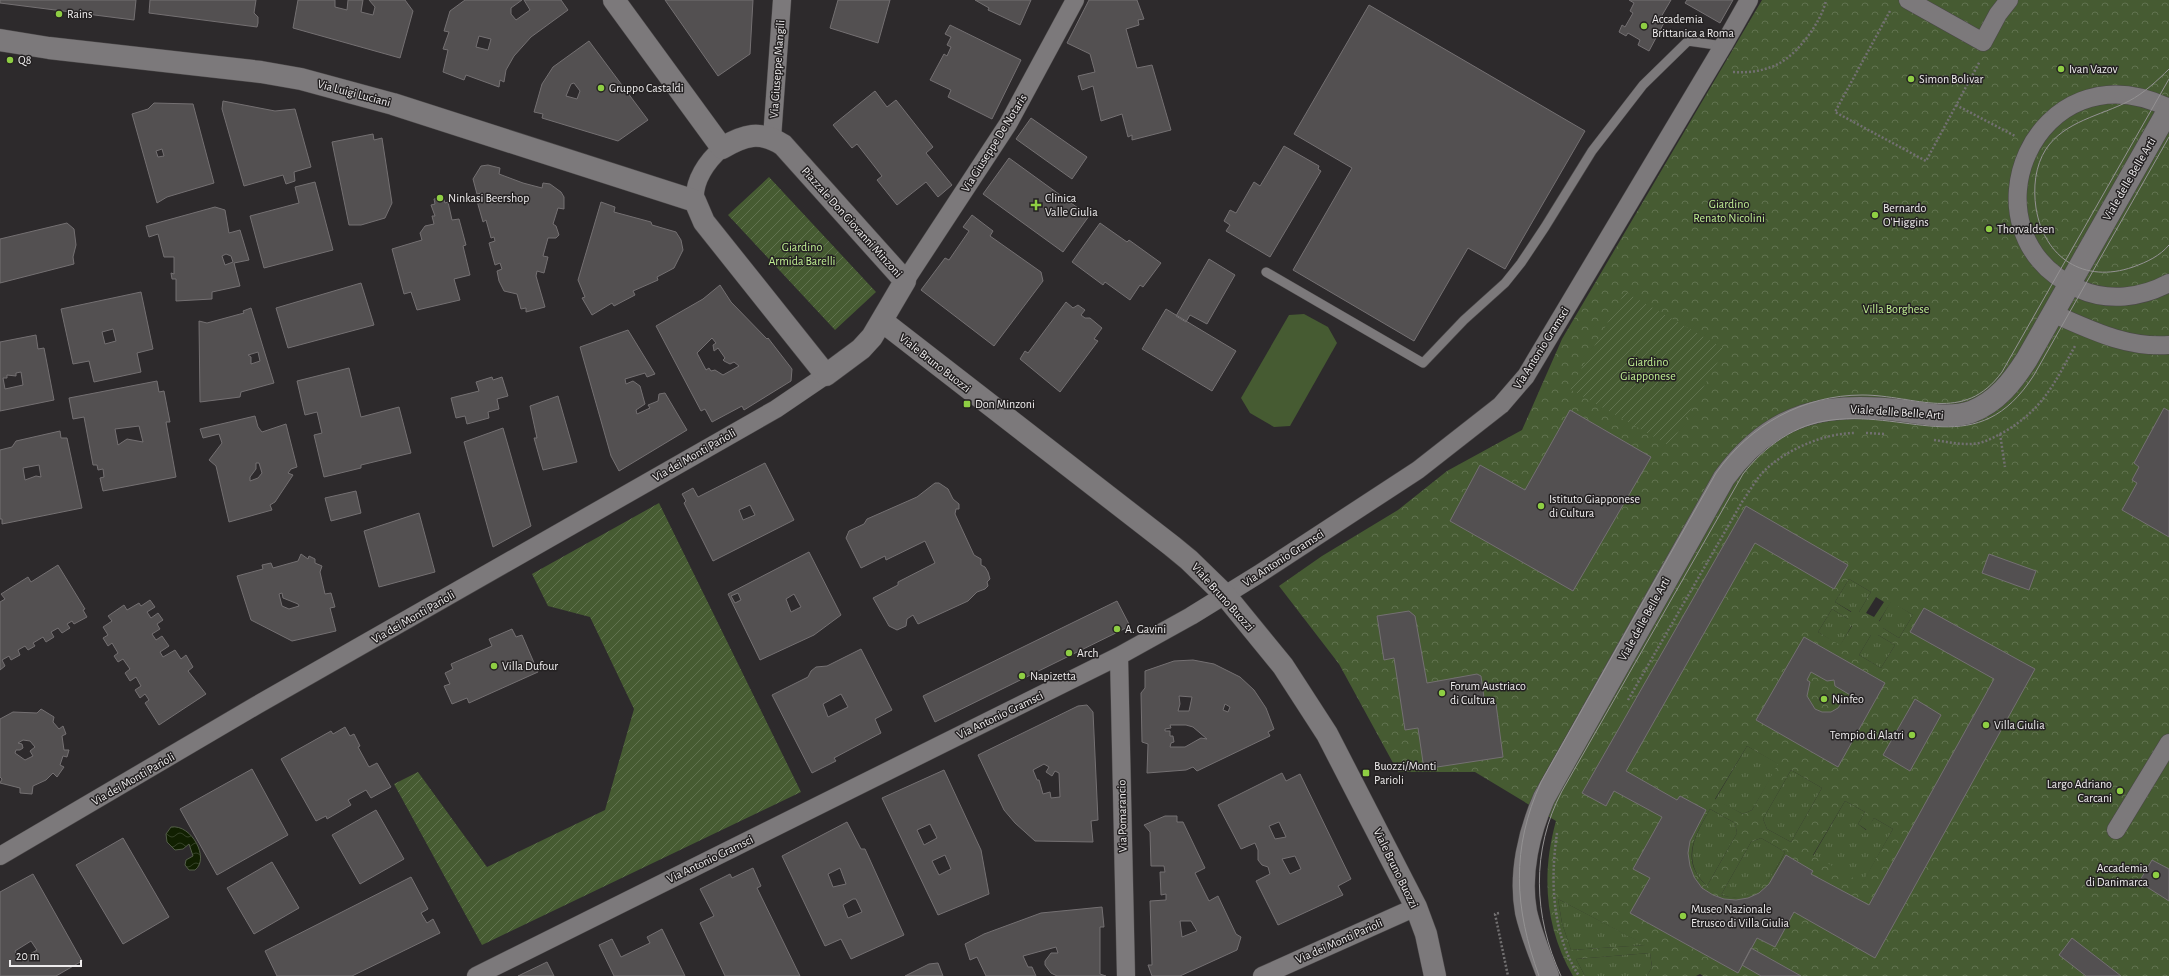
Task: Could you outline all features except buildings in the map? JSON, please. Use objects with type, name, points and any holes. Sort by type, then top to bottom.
[{"type":"street","points":[[614,0],[722,148]]},
{"type":"street","name":"Via Giuseppe Mangili","points":[[772,138],[782,0]]},
{"type":"street","name":"Via Giuseppe De Notaris","points":[[905,281],[1008,124],[1075,0]]},
{"type":"street","name":"Via Antonio Gramsci","points":[[476,976],[1119,656],[1225,596],[1418,470],[1463,436],[1514,391],[1539,355],[1749,0]]},
{"type":"street","points":[[1901,3],[1983,42],[1998,14],[2009,0]]},
{"type":"street","name":"Via Luigi Luciani","points":[[0,40],[49,48],[261,72],[301,79],[409,109],[695,201]]},
{"type":"street","points":[[2169,108],[2137,96],[2119,94],[2093,97],[2069,107],[2057,115],[2039,133],[2031,144],[2024,158],[2019,181],[2018,206],[2026,237],[2044,264],[2069,284],[2091,293],[2113,296],[2130,296],[2145,293],[2169,283]]},
{"type":"street","name":"Viale delle Belle Arti","points":[[1548,976],[1536,946],[1526,908],[1525,878],[1530,839],[1544,798],[1724,478],[1748,450],[1782,424],[1801,416],[1825,410],[1869,408],[1951,416],[1976,410],[1995,398],[2009,385],[2027,359],[2169,108]]},
{"type":"street","name":"Piazzale Don Giovanni Minzoni","points":[[695,201],[694,194],[701,175],[714,156],[722,148],[751,136],[772,138],[788,149],[905,281],[882,321],[864,345],[826,375]]},
{"type":"street","points":[[695,201],[704,222],[826,375]]},
{"type":"street","points":[[2052,313],[2086,328],[2127,343],[2150,346],[2169,345]]},
{"type":"street","name":"Viale Bruno Buozzi","points":[[882,321],[1190,560],[1225,596],[1283,666],[1327,734],[1416,907],[1426,934],[1435,976]]},
{"type":"street","name":"Via dei Monti Parioli","points":[[0,856],[252,708],[776,409],[826,375]]},
{"type":"street","name":"Via Pomarancio","points":[[1119,656],[1126,976]]},
{"type":"street","points":[[2116,830],[2169,743]]},
{"type":"street","name":"Via dei Monti Parioli","points":[[1262,976],[1416,907]]},
{"type":"lane","points":[[1266,272],[1423,363],[1464,320],[1505,283],[1521,263],[1592,151],[1643,85],[1688,41],[1723,46]]},
{"type":"path","points":[[1712,64],[1723,71],[1750,73],[1779,63],[1804,42],[1816,24],[1826,0]]},
{"type":"path","points":[[1901,3],[1835,112],[1926,161],[1983,56],[1983,42]]},
{"type":"path","points":[[1956,105],[2031,144]]},
{"type":"path","points":[[1931,439],[1959,444],[1980,443],[2000,434],[2029,415],[2042,402],[2086,328]]},
{"type":"path","points":[[1627,702],[1742,502],[1763,473],[1777,461],[1806,445],[1834,436],[1857,433]]},
{"type":"path","points":[[1863,433],[1891,434]]},
{"type":"path","points":[[2000,434],[2005,468]]},
{"type":"path","points":[[1559,826],[1552,870],[1555,904],[1568,954],[1579,976]]},
{"type":"path","points":[[1499,913],[1494,914],[1508,976]]},
{"type":"green space","name":"Villa Borghese","points":[[1762,0],[2169,0],[2169,976],[1703,976],[1700,974],[1696,976],[1647,976],[1652,967],[1650,953],[1576,959],[1585,976],[1573,976],[1556,939],[1548,901],[1548,861],[1556,821],[1475,772],[1398,772],[1339,664],[1279,586],[1322,556],[1398,510],[1447,471],[1522,430],[1562,339]],"holes":[[[1849,579],[1871,592],[1859,612],[1853,609],[1851,612],[1835,602]],[[1876,597],[1884,602],[1874,617],[1866,613]],[[1891,602],[1913,615],[1899,638],[1883,628],[1885,625],[1879,621]],[[1832,609],[1848,619],[1847,622],[1852,626],[1840,645],[1818,632]],[[1871,635],[1876,639],[1878,635],[1895,645],[1881,668],[1859,655]],[[1747,746],[1778,764],[1752,810],[1743,814],[1715,799]],[[1791,770],[1822,788],[1791,842],[1767,829],[1763,819]],[[1845,801],[1865,812],[1858,824],[1867,830],[1874,818],[1893,829],[1862,883],[1813,855]],[[1710,809],[1735,823],[1737,833],[1707,886],[1698,877],[1694,867],[1692,848],[1695,838]],[[1761,838],[1785,852],[1775,871],[1761,887],[1753,893],[1733,897],[1721,895],[1751,842]],[[1558,899],[1645,945],[1571,950],[1562,923]]]},
{"type":"green space","name":"Giardino Armida Barelli","points":[[769,177],[876,292],[835,330],[728,215]]},
{"type":"green space","name":"Giardino Giapponese","points":[[1625,292],[1725,349],[1670,446],[1570,389]]},
{"type":"green space","points":[[1304,314],[1328,327],[1337,343],[1290,426],[1274,427],[1250,413],[1241,398],[1289,315]]},
{"type":"green space","points":[[659,503],[801,792],[482,945],[394,784],[418,772],[487,867],[605,810],[634,709],[590,617],[548,606],[532,574]]},
{"type":"green space","points":[[1849,579],[1871,592],[1859,612],[1852,612],[1835,602]]},
{"type":"green space","points":[[1891,601],[1913,615],[1899,638],[1883,628],[1879,622]]},
{"type":"green space","points":[[1832,609],[1848,619],[1852,625],[1840,646],[1818,632]]},
{"type":"green space","points":[[1871,635],[1878,635],[1895,645],[1881,668],[1859,655]]},
{"type":"green space","points":[[1747,746],[1779,764],[1752,810],[1743,814],[1715,800]]},
{"type":"green space","points":[[1791,770],[1822,788],[1791,842],[1767,829],[1763,819]]},
{"type":"green space","points":[[1845,801],[1865,812],[1858,824],[1866,830],[1874,818],[1893,829],[1862,884],[1813,856]]},
{"type":"green space","points":[[1710,809],[1735,823],[1737,833],[1707,886],[1699,877],[1694,867],[1692,858],[1695,838]]},
{"type":"green space","points":[[1761,838],[1785,852],[1774,872],[1761,888],[1744,897],[1721,895],[1751,842]]},
{"type":"green space","points":[[1558,899],[1646,945],[1571,950],[1562,923]]},
{"type":"green space","points":[[1650,953],[1652,967],[1647,976],[1585,976],[1576,959]]},
{"type":"water","points":[[171,827],[186,831],[192,836],[196,843],[200,851],[201,858],[199,865],[195,870],[189,870],[185,865],[186,860],[193,856],[189,844],[183,849],[175,850],[167,842],[166,834]]},
{"type":"tram line","points":[[2169,69],[2135,98],[2073,125],[2063,132],[2046,149],[2042,156],[2037,170],[2035,185],[2036,208],[2040,226],[2048,241],[2057,253],[2069,263],[2083,269],[2098,272],[2115,271],[2143,263],[2162,252],[2169,245]]},
{"type":"tram line","points":[[1539,976],[1525,926],[1519,878],[1525,831],[1531,807],[1541,782],[1716,473],[1730,456],[1762,427],[1780,416],[1819,400],[1840,396],[1862,395],[1882,396],[1920,402],[1955,403],[1971,398],[1987,388],[2002,372],[2169,79]]},
{"type":"tram line","points":[[1561,976],[1545,930],[1539,883],[1545,836],[1552,813],[1562,791],[1743,474],[1761,454],[1782,438],[1793,431],[1818,422],[1861,419],[1942,427],[1967,425],[1990,418],[2013,402],[2034,375],[2169,137]]},
{"type":"place","name":"Rains","points":[[59,14]]},
{"type":"place","name":"Accademia Brittanica a Roma","points":[[1644,26]]},
{"type":"place","name":"Q8","points":[[10,60]]},
{"type":"place","name":"Ivan Vazov","points":[[2061,69]]},
{"type":"place","name":"Simon Bolivar","points":[[1911,79]]},
{"type":"place","name":"Gruppo Castaldi","points":[[601,88]]},
{"type":"place","name":"Ninkasi Beershop","points":[[440,198]]},
{"type":"place","name":"Clinica Valle Giulia","points":[[1036,205]]},
{"type":"place","name":"Bernardo O'Higgins","points":[[1875,215]]},
{"type":"place","name":"Thorvaldsen","points":[[1989,229]]},
{"type":"place","name":"Don Minzoni","points":[[967,404]]},
{"type":"place","name":"Istituto Giapponese di Cultura","points":[[1541,506]]},
{"type":"place","name":"A. Gavini","points":[[1117,629]]},
{"type":"place","name":"Arch","points":[[1069,653]]},
{"type":"place","name":"Villa Dufour","points":[[494,666]]},
{"type":"place","name":"Napizetta","points":[[1022,676]]},
{"type":"place","name":"Forum Austriaco di Cultura","points":[[1442,693]]},
{"type":"place","name":"Ninfeo","points":[[1824,699]]},
{"type":"place","name":"Villa Giulia","points":[[1986,725]]},
{"type":"place","name":"Tempio di Alatri","points":[[1912,735]]},
{"type":"place","name":"Buozzi/Monti Parioli","points":[[1366,773]]},
{"type":"place","name":"Largo Adriano Carcani","points":[[2120,791]]},
{"type":"place","name":"Accademia di Danimarca","points":[[2156,875]]},
{"type":"place","name":"Museo Nazionale Etrusco di Villa Giulia","points":[[1683,916]]},
{"type":"park label","name":"Giardino Renato Nicolini","points":[[1729,211]]}]
